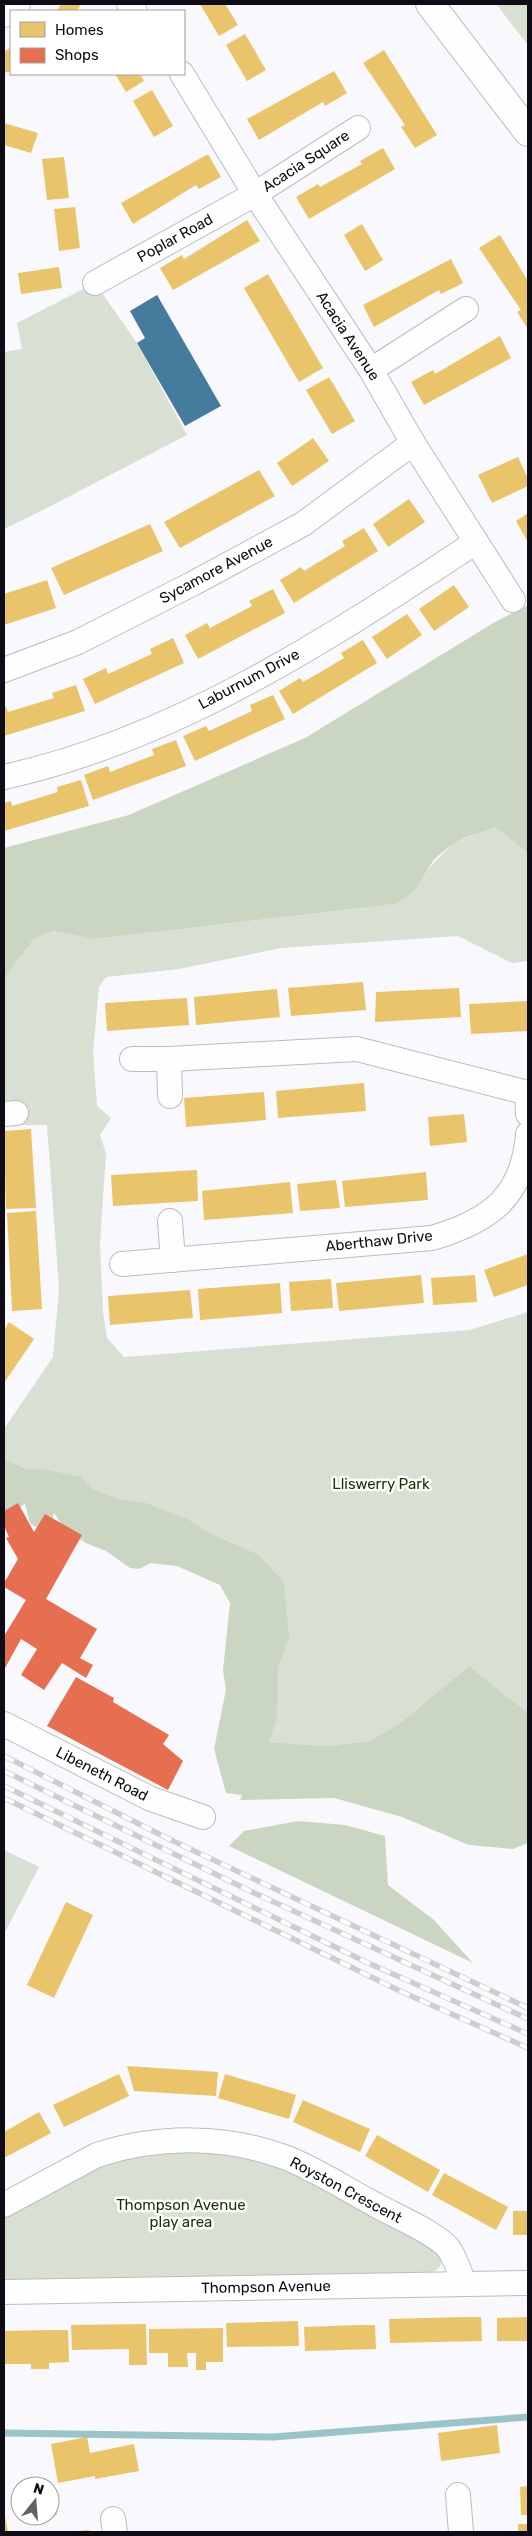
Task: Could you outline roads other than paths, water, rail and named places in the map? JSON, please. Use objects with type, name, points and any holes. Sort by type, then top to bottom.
[{"type":"street","points":[[430,4],[528,132]]},
{"type":"street","name":"Acacia Avenue","points":[[183,75],[255,194],[371,370],[413,443],[513,600]]},
{"type":"street","name":"Acacia Square","points":[[255,194],[358,128]]},
{"type":"street","name":"Poplar Road","points":[[95,283],[255,194]]},
{"type":"street","points":[[371,370],[466,310]]},
{"type":"street","name":"Sycamore Avenue","points":[[4,670],[78,642],[192,584],[303,524],[413,443]]},
{"type":"street","name":"Laburnum Drive","points":[[4,777],[36,770],[129,738],[209,702],[358,620],[476,542]]},
{"type":"street","points":[[132,1059],[169,1059],[357,1049],[528,1100]]},
{"type":"street","points":[[169,1059],[170,1096]]},
{"type":"street","name":"Aberthaw Drive","points":[[122,1264],[432,1238],[462,1229],[487,1214],[509,1194],[520,1177],[526,1158],[528,1134]]},
{"type":"street","points":[[170,1221],[173,1260]]},
{"type":"street","name":"Libeneth Road","points":[[4,1724],[151,1799],[203,1817]]},
{"type":"street","name":"Royston Crescent","points":[[4,2205],[97,2155],[114,2150],[184,2140],[244,2146],[271,2153],[304,2166],[438,2239],[454,2258],[464,2284]]},
{"type":"street","name":"Thompson Avenue","points":[[4,2292],[528,2283]]},
{"type":"street","points":[[458,2495],[460,2532]]},
{"type":"waterway","points":[[4,2433],[273,2437],[528,2417]]},
{"type":"railway","points":[[4,1756],[171,1840],[528,2008]]},
{"type":"railway","points":[[4,1771],[250,1891],[528,2019]]},
{"type":"railway","points":[[4,1786],[366,1962],[528,2034]]},
{"type":"railway","points":[[4,1798],[400,1991],[528,2048]]},
{"type":"park label","name":"Lliswerry Park","points":[[381,1484]]},
{"type":"park label","name":"Thompson Avenue play area","points":[[181,2214]]}]
